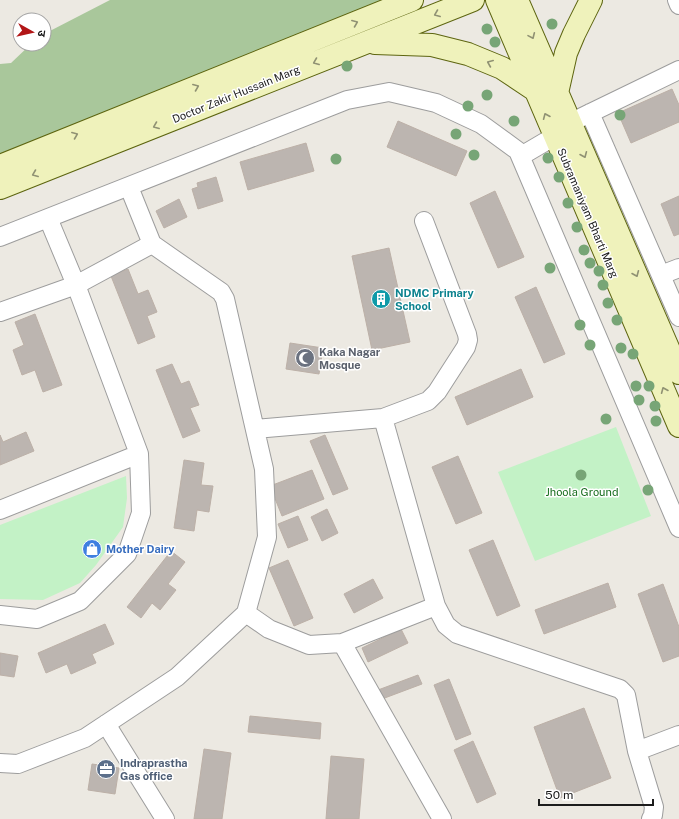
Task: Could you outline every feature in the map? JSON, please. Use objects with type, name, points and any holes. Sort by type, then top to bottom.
[{"type":"main road","name":"Doctor Zakir Hussain Marg","points":[[0,188],[473,0]]},
{"type":"main road","name":"Subramaniyam Bharti Marg","points":[[497,0],[535,90],[563,130],[679,374]]},
{"type":"main road","name":"Subramaniyam Bharti Marg","points":[[517,0],[557,93],[563,130],[679,426]]},
{"type":"main road","points":[[557,93],[566,53],[591,0]]},
{"type":"main road","name":"Doctor Zakir Hussain Marg","points":[[0,166],[393,6]]},
{"type":"main road","points":[[393,6],[400,29]]},
{"type":"main road","points":[[363,43],[432,45],[468,54],[502,68],[535,90]]},
{"type":"street","points":[[677,0],[679,5]]},
{"type":"street","points":[[521,156],[590,113],[679,70]]},
{"type":"street","points":[[0,237],[347,100],[389,92],[436,103],[481,124],[518,151],[521,156],[679,528]]},
{"type":"street","points":[[590,113],[679,317]]},
{"type":"street","points":[[0,763],[18,764],[85,738],[178,677],[246,613],[267,538],[264,470],[225,299],[221,292],[152,244],[129,187]]},
{"type":"street","points":[[0,616],[37,618],[80,600],[128,554],[141,513],[139,454],[76,285],[48,218]]},
{"type":"street","points":[[255,429],[383,418],[433,397],[468,344],[467,334],[424,221]]},
{"type":"street","points":[[0,312],[76,285],[152,244]]},
{"type":"street","points":[[661,275],[679,268]]},
{"type":"street","points":[[383,418],[436,606],[446,625],[456,634],[624,692],[626,695],[637,751],[654,807],[651,819]]},
{"type":"street","points":[[0,510],[139,454]]},
{"type":"street","points":[[246,613],[269,629],[309,645],[342,643],[436,606]]},
{"type":"street","points":[[342,643],[442,819]]},
{"type":"street","points":[[106,724],[165,819]]},
{"type":"street","points":[[637,751],[679,735]]},
{"type":"green space","points":[[110,0],[382,0],[381,2],[195,80],[0,154],[0,64],[11,63],[23,52],[52,52],[52,30]]},
{"type":"green space","name":"Jhoola Ground","points":[[616,427],[651,516],[535,561],[498,472]]},
{"type":"green space","points":[[126,476],[127,498],[123,527],[96,565],[80,583],[43,600],[0,599],[0,525]]},
{"type":"building","points":[[672,89],[679,105],[679,122],[631,143],[618,113]]},
{"type":"building","points":[[398,121],[467,151],[456,176],[387,147]]},
{"type":"building","points":[[306,143],[314,171],[248,190],[240,162]]},
{"type":"building","points":[[216,177],[223,201],[198,209],[192,189],[198,187],[197,183]]},
{"type":"building","points":[[495,191],[524,257],[498,268],[470,203]]},
{"type":"building","points":[[679,196],[679,234],[674,236],[661,204]]},
{"type":"building","points":[[179,199],[187,217],[164,228],[156,211]]},
{"type":"building","name":"NDMC Primary School","points":[[389,248],[410,342],[372,350],[352,256]]},
{"type":"building","points":[[128,269],[138,294],[148,290],[157,312],[147,316],[155,337],[138,344],[111,276]]},
{"type":"building","points":[[536,287],[565,354],[544,363],[515,297]]},
{"type":"building","points":[[35,314],[62,385],[43,392],[35,370],[22,375],[13,350],[24,345],[15,322]]},
{"type":"building","name":"Kaka Nagar Mosque","points":[[290,343],[323,348],[319,374],[286,369]]},
{"type":"building","points":[[172,364],[181,384],[189,381],[199,405],[190,408],[200,431],[183,438],[156,370]]},
{"type":"building","points":[[521,369],[533,397],[467,425],[455,397]]},
{"type":"building","points":[[26,432],[34,451],[0,465],[0,435],[3,442]]},
{"type":"building","points":[[325,435],[348,489],[333,495],[310,441]]},
{"type":"building","points":[[458,456],[482,513],[456,524],[432,467]]},
{"type":"building","points":[[184,460],[204,463],[201,485],[213,486],[209,512],[197,510],[194,531],[174,528]]},
{"type":"building","points":[[312,470],[324,499],[282,516],[270,486]]},
{"type":"building","points":[[327,509],[338,533],[322,541],[311,517]]},
{"type":"building","points":[[298,516],[308,540],[288,548],[278,524]]},
{"type":"building","points":[[493,540],[520,606],[497,616],[469,550]]},
{"type":"building","points":[[171,551],[185,562],[168,584],[176,590],[160,610],[152,603],[141,618],[127,607]]},
{"type":"building","points":[[288,560],[313,618],[294,626],[269,568]]},
{"type":"building","points":[[373,579],[383,598],[354,613],[344,594]]},
{"type":"building","points":[[608,583],[616,607],[544,634],[535,610]]},
{"type":"building","points":[[663,584],[679,627],[679,656],[663,662],[638,594]]},
{"type":"building","points":[[105,624],[114,644],[92,654],[96,663],[71,674],[67,664],[46,673],[38,653]]},
{"type":"building","points":[[401,629],[408,643],[368,662],[362,648]]},
{"type":"building","points":[[0,653],[18,656],[14,677],[0,675]]},
{"type":"building","points":[[418,675],[422,684],[382,699],[378,690]]},
{"type":"building","points":[[449,679],[471,734],[456,740],[434,685]]},
{"type":"building","points":[[584,708],[611,778],[560,798],[534,727]]},
{"type":"building","points":[[250,716],[321,723],[320,739],[248,732]]},
{"type":"building","points":[[473,741],[496,794],[477,803],[454,750]]},
{"type":"building","points":[[204,749],[231,753],[222,819],[194,819]]},
{"type":"building","points":[[331,756],[364,759],[359,819],[326,819]]},
{"type":"building","points":[[92,764],[119,768],[115,794],[88,790]]},
{"type":"place","name":"NDMC Primary School","points":[[381,299]]},
{"type":"place","name":"Kaka Nagar Mosque","points":[[305,358]]},
{"type":"place","name":"Mother Dairy","points":[[92,549]]},
{"type":"place","name":"Indraprastha Gas office","points":[[106,769]]}]
